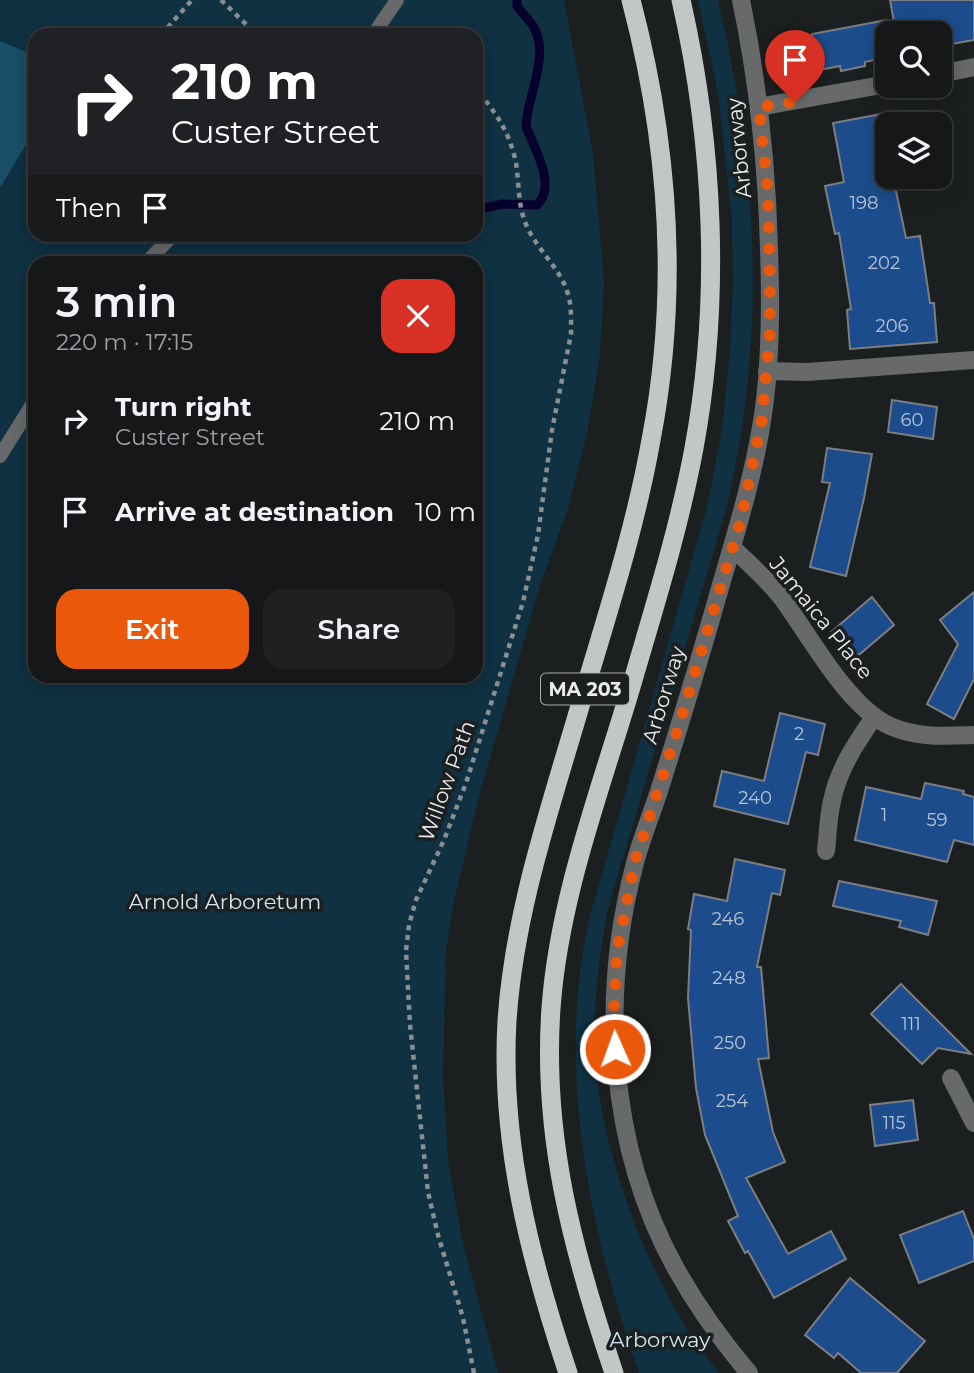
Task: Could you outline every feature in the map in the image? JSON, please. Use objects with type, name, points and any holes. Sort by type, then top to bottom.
[{"type":"highway","name":"MA 203","points":[[568,1373],[537,1274],[522,1212],[509,1119],[506,1036],[513,961],[527,891],[631,532],[650,450],[660,383],[667,275],[664,185],[655,113],[631,0]]},
{"type":"highway","name":"Arborway","points":[[614,1373],[580,1269],[560,1181],[551,1101],[550,1025],[554,972],[568,903],[672,546],[695,444],[703,388],[710,275],[708,189],[697,82],[681,0]]},
{"type":"street","name":"Arborway","points":[[741,0],[759,107],[768,209],[770,332],[767,371],[758,440],[741,520],[635,861],[617,951],[613,1028],[624,1122],[634,1165],[659,1233],[698,1306],[749,1373]]},
{"type":"street","points":[[952,72],[974,68]]},
{"type":"street","points":[[759,107],[875,87]]},
{"type":"street","points":[[767,371],[807,372],[974,360]]},
{"type":"street","name":"Jamaica Place","points":[[732,547],[780,596],[840,679],[874,717],[902,730],[921,735],[974,735]]},
{"type":"street","points":[[825,851],[832,800],[843,769],[855,743],[874,717]]},
{"type":"street","points":[[951,1078],[974,1123]]},
{"type":"lane","points":[[378,28],[397,0]]},
{"type":"lane","points":[[153,256],[166,242]]},
{"type":"lane","points":[[0,456],[28,412]]},
{"type":"path","points":[[167,28],[192,0]]},
{"type":"path","points":[[221,0],[250,28]]},
{"type":"path","name":"Willow Path","points":[[474,1373],[463,1318],[428,1192],[410,1025],[406,951],[416,900],[444,840],[466,783],[523,602],[538,535],[552,430],[571,334],[568,292],[557,272],[534,242],[522,210],[515,162],[503,123],[483,97]]},
{"type":"green space","name":"Arnold Arboretum","points":[[0,0],[564,0],[593,153],[604,281],[600,355],[587,434],[568,509],[541,582],[479,796],[454,901],[446,950],[443,1074],[448,1160],[463,1244],[498,1373],[0,1373]]},
{"type":"green space","name":"Arborway","points":[[698,0],[718,0],[742,126],[752,252],[748,379],[740,442],[727,506],[607,912],[597,986],[594,1042],[600,1099],[609,1141],[636,1226],[673,1306],[695,1342],[719,1373],[639,1373],[605,1262],[592,1205],[577,1089],[576,1031],[580,973],[590,916],[707,507],[722,430],[730,349],[732,221],[718,93]]},
{"type":"shaded area","points":[[0,41],[28,53],[28,141],[0,188]]},
{"type":"building","points":[[890,0],[974,0],[974,40],[952,44],[952,21],[894,21]]},
{"type":"building","points":[[875,22],[875,60],[865,62],[865,66],[841,71],[840,66],[819,70],[812,34]]},
{"type":"building","points":[[875,115],[875,189],[896,189],[906,238],[920,236],[930,303],[934,303],[937,342],[850,349],[847,310],[851,309],[839,233],[835,234],[825,186],[844,182],[833,123]]},
{"type":"building","points":[[892,400],[937,407],[933,439],[888,432]]},
{"type":"building","points":[[827,448],[872,454],[846,576],[810,567],[830,483],[822,482]]},
{"type":"building","points":[[974,592],[974,679],[954,719],[927,704],[958,644],[940,620]]},
{"type":"building","points":[[872,597],[894,625],[854,659],[831,632]]},
{"type":"building","points":[[780,713],[825,724],[818,755],[806,752],[788,824],[714,806],[722,771],[764,781]]},
{"type":"building","points":[[925,783],[964,791],[963,794],[974,797],[974,845],[954,840],[947,862],[855,840],[866,787],[921,799]]},
{"type":"building","points":[[735,859],[785,870],[780,895],[772,893],[757,967],[761,967],[769,1058],[758,1059],[773,1132],[785,1162],[746,1178],[788,1254],[831,1231],[846,1259],[774,1298],[728,1221],[738,1216],[705,1135],[696,1088],[688,998],[691,930],[688,929],[694,894],[727,901]]},
{"type":"building","points":[[839,881],[937,901],[928,935],[899,927],[901,921],[833,906]]},
{"type":"building","points":[[901,984],[971,1054],[938,1048],[922,1064],[871,1014]]},
{"type":"building","points":[[913,1100],[918,1140],[875,1146],[870,1105]]},
{"type":"building","points":[[963,1211],[974,1239],[974,1261],[919,1283],[900,1235]]},
{"type":"building","points":[[850,1278],[925,1341],[897,1373],[861,1373],[838,1353],[834,1358],[805,1335]]},
{"type":"waterway","points":[[483,208],[503,204],[537,205],[545,188],[543,167],[526,123],[539,65],[538,36],[517,6],[517,0]]},
{"type":"route","points":[[615,1049],[613,1028],[617,951],[635,861],[741,520],[762,419],[770,332],[770,290],[768,195],[759,107],[795,102]]}]
